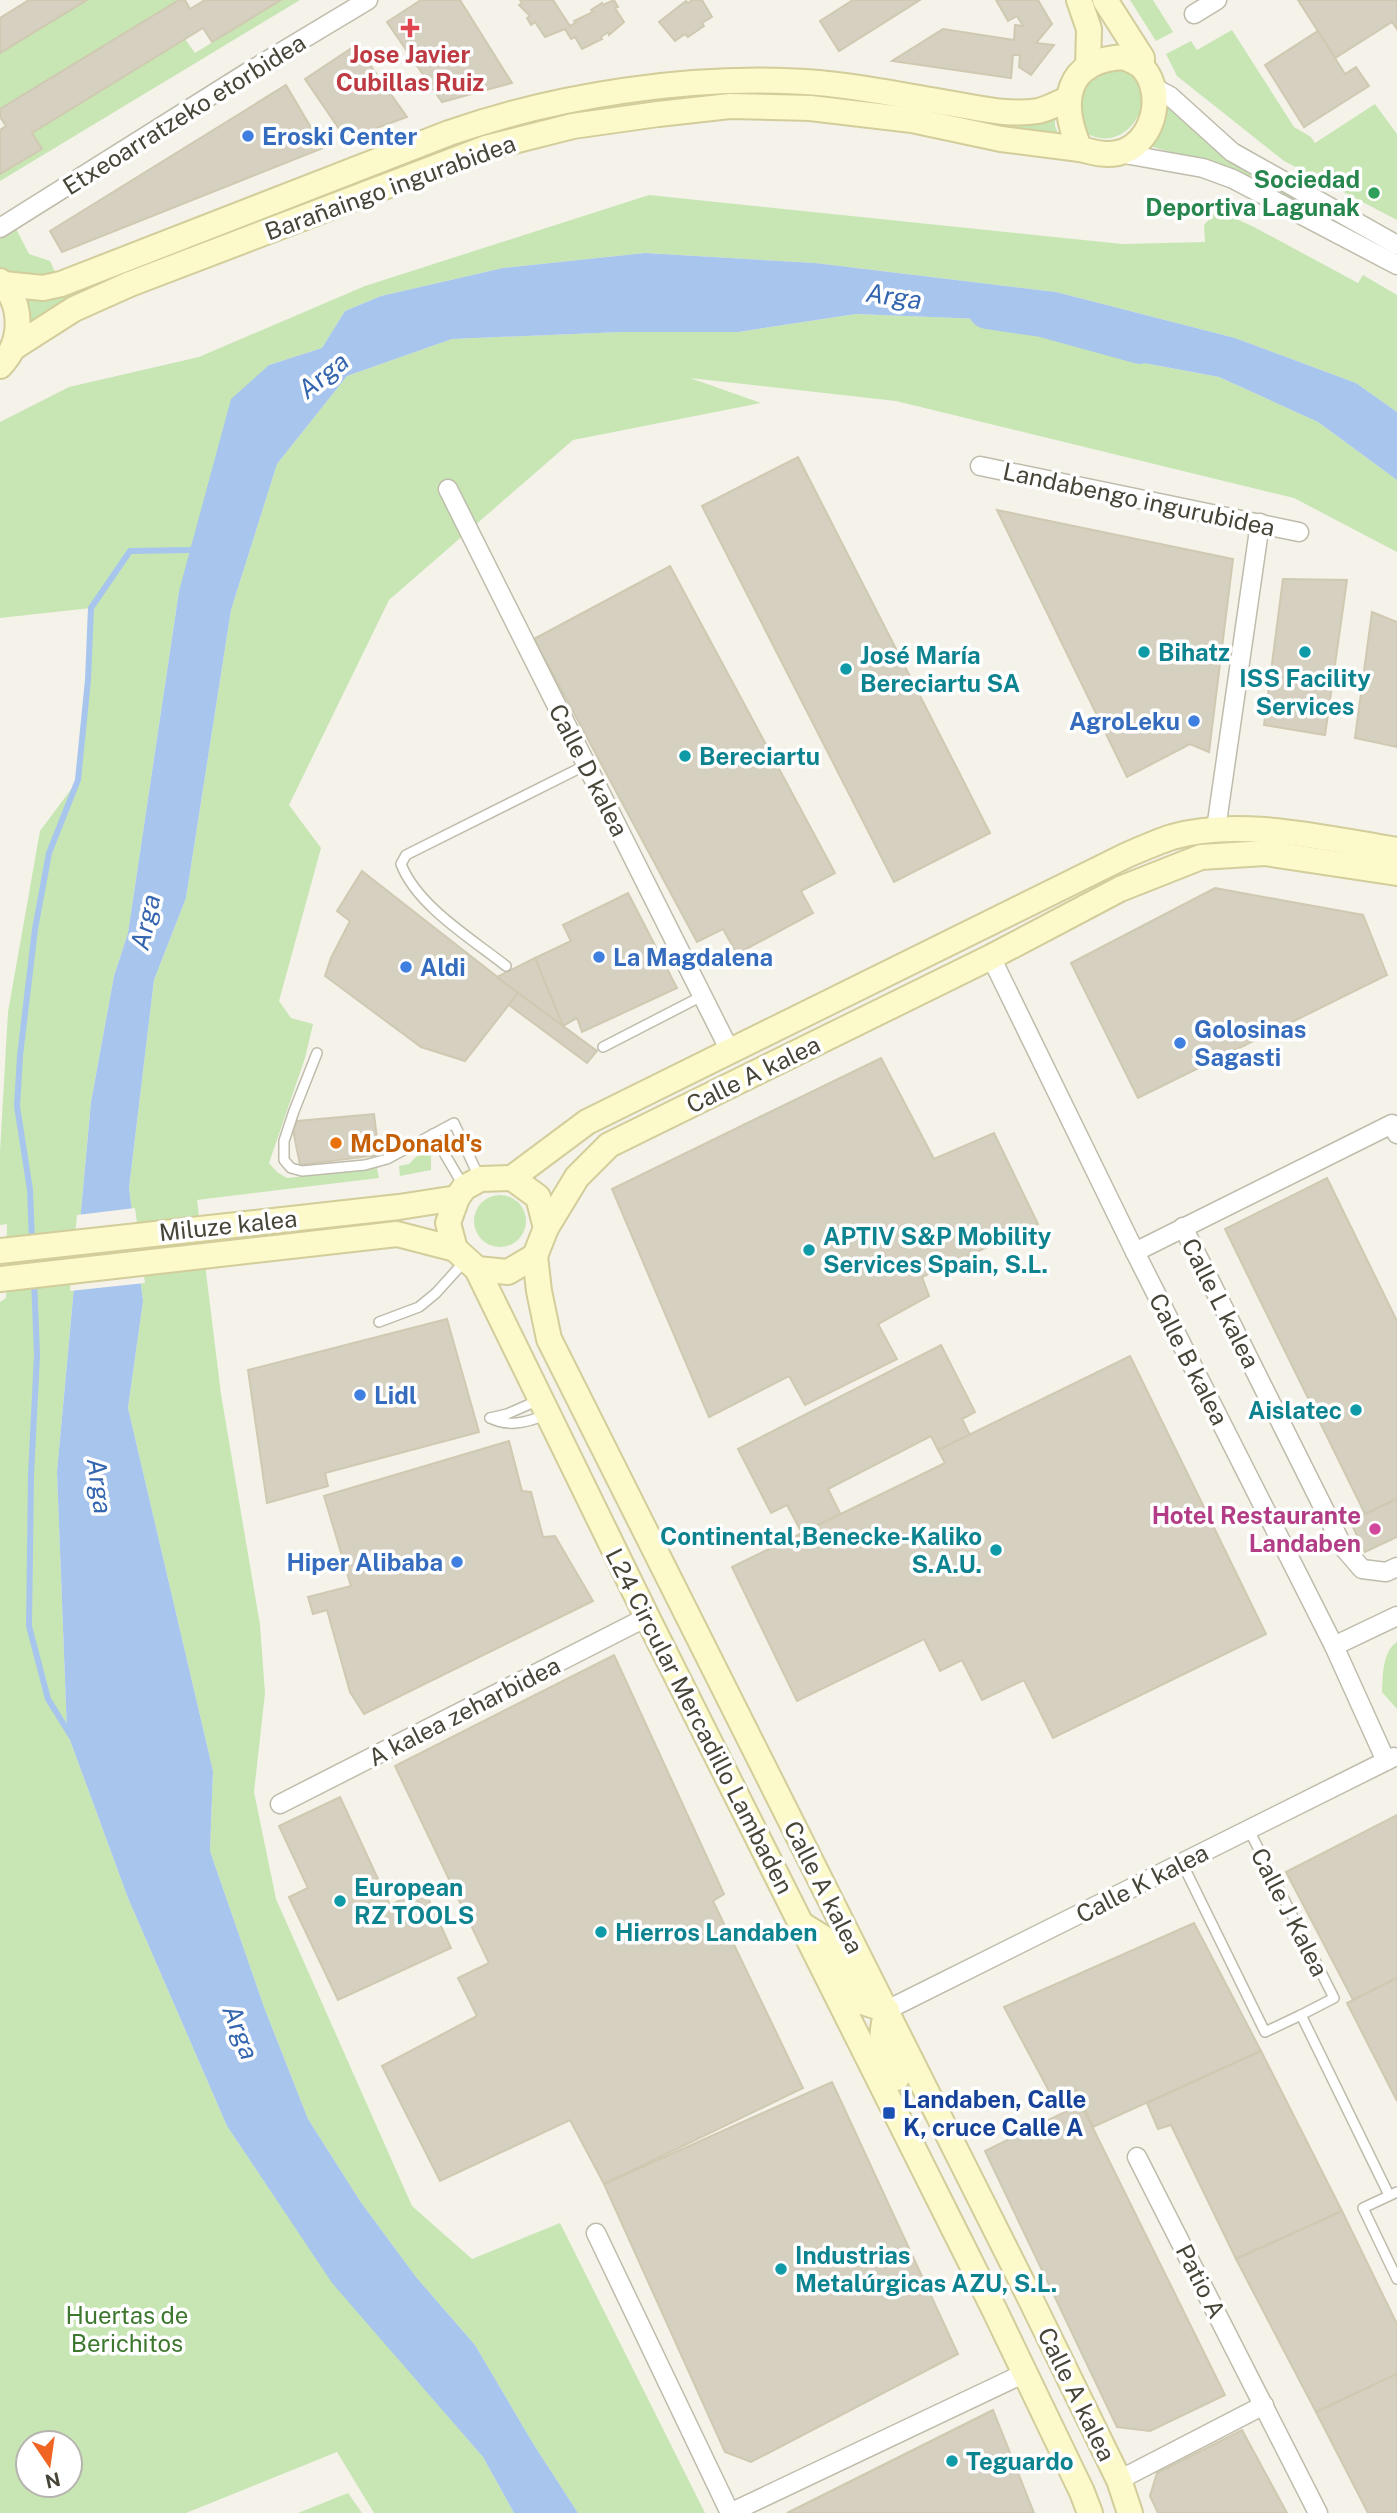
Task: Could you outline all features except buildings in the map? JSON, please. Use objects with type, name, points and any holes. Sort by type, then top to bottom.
[{"type":"main road","points":[[1079,0],[1089,29],[1088,67]]},
{"type":"main road","points":[[1105,0],[1142,58],[1154,100],[1153,121],[1138,143],[1119,153],[1100,155],[1080,149],[1070,126],[1068,99],[1074,82],[1088,67],[1105,58],[1124,57],[1147,76]]},
{"type":"main road","name":"Barañaingo ingurabidea","points":[[2,283],[43,288],[61,284],[490,118],[567,100],[653,88],[805,82],[881,91],[1006,113],[1040,111],[1068,99]]},
{"type":"main road","name":"Barañaingo ingurabidea","points":[[7,357],[74,309],[130,284],[486,148],[573,126],[730,106],[810,108],[912,120],[1001,139],[1080,149]]},
{"type":"main road","points":[[2,283],[13,298],[18,315],[18,332],[7,357]]},
{"type":"main road","points":[[991,957],[995,931],[1027,916],[1031,901],[1126,855],[1173,837],[1216,829],[1287,832],[1397,850]]},
{"type":"main road","points":[[991,957],[1119,889],[1201,858],[1265,853],[1397,873]]},
{"type":"main road","name":"Calle A kalea","points":[[512,1178],[587,1122],[1031,901]]},
{"type":"main road","points":[[893,970],[926,963],[967,945],[991,957]]},
{"type":"main road","name":"Calle A kalea","points":[[546,1228],[577,1177],[609,1145],[991,957]]},
{"type":"main road","points":[[512,1178],[538,1197],[546,1228],[535,1256],[508,1272],[466,1259],[449,1223],[467,1188],[512,1178]]},
{"type":"main road","name":"Miluze kalea","points":[[0,1251],[399,1206],[467,1188]]},
{"type":"main road","name":"Miluze kalea","points":[[0,1279],[397,1234],[466,1259]]},
{"type":"main road","name":"Calle A kalea","points":[[535,1256],[549,1339],[766,1775],[887,2010],[1119,2480],[1130,2513]]},
{"type":"main road","name":"L24 Circular Mercadillo Lambaden","points":[[466,1259],[544,1407],[908,2136],[1025,2373],[1090,2513]]},
{"type":"main road","points":[[803,1926],[832,1944],[859,2001],[887,2010],[880,2036],[907,2098],[908,2136]]},
{"type":"street","name":"Etxeoarratzeko etorbidea","points":[[0,228],[368,0]]},
{"type":"street","points":[[1194,15],[1217,0]]},
{"type":"street","points":[[1147,76],[1233,152],[1397,245]]},
{"type":"street","points":[[1119,153],[1203,168],[1233,179],[1397,265]]},
{"type":"street","name":"Landabengo ingurubidea","points":[[980,466],[1299,532]]},
{"type":"street","name":"Calle D kalea","points":[[448,489],[730,1051]]},
{"type":"street","points":[[1216,829],[1261,523]]},
{"type":"street","name":"Calle B kalea","points":[[991,957],[1135,1252],[1392,1759]]},
{"type":"street","name":"Calle L kalea","points":[[1135,1252],[1392,1124],[1397,1134]]},
{"type":"street","name":"Calle L kalea","points":[[1183,1227],[1343,1546],[1362,1569],[1386,1572],[1397,1567]]},
{"type":"street","points":[[1334,1646],[1397,1616]]},
{"type":"street","name":"A kalea zeharbidea","points":[[280,1804],[647,1617]]},
{"type":"street","name":"Calle K kalea","points":[[887,2010],[1392,1759]]},
{"type":"street","name":"Patio A","points":[[1138,2157],[1318,2513]]},
{"type":"street","points":[[596,2233],[730,2513]]},
{"type":"street","name":"Calle A kalea","points":[[730,2513],[1025,2373]]},
{"type":"street","points":[[1119,2480],[1264,2405]]},
{"type":"lane","points":[[506,966],[425,901],[405,875],[401,864],[405,855],[586,765]]},
{"type":"lane","points":[[603,1047],[702,996]]},
{"type":"lane","points":[[317,1053],[284,1141],[284,1160],[291,1168],[302,1171],[387,1159],[454,1123],[467,1188]]},
{"type":"lane","points":[[433,1134],[467,1188]]},
{"type":"lane","points":[[379,1322],[419,1307],[436,1293],[466,1259]]},
{"type":"lane","points":[[544,1407],[522,1423],[503,1424],[490,1418],[507,1414],[544,1407]]},
{"type":"lane","name":"Calle J Kalea","points":[[1182,1863],[1265,2032],[1301,2015],[1334,1998],[1249,1830]]},
{"type":"lane","name":"Calle J Kalea","points":[[1301,2015],[1393,2193],[1363,2208],[1397,2279]]},
{"type":"green space","points":[[87,0],[179,0],[0,109],[0,53]]},
{"type":"green space","points":[[281,0],[300,0],[0,181],[0,174],[42,149],[32,133],[185,39],[195,53]]},
{"type":"green space","points":[[1130,0],[1153,0],[1173,32],[1156,41]]},
{"type":"green space","points":[[1232,30],[1294,127],[1311,137],[1315,143],[1375,104],[1397,134],[1397,220],[1284,161],[1177,76],[1166,54],[1191,41],[1197,50]]},
{"type":"green space","points":[[1110,67],[1135,72],[1141,86],[1142,100],[1133,124],[1123,133],[1111,138],[1098,138],[1084,132],[1081,102],[1086,87]]},
{"type":"green space","points":[[1168,107],[1198,135],[1228,157],[1397,252],[1397,260],[1219,165],[1149,146],[1162,127]]},
{"type":"green space","points":[[1055,116],[1055,126],[1060,138],[1009,133],[1011,127],[1034,124]]},
{"type":"green space","name":"Huertas de Berichitos","points":[[649,195],[1122,244],[1205,242],[1204,225],[1217,210],[1358,283],[1363,275],[1397,295],[1397,412],[1356,383],[1235,338],[1056,292],[815,263],[645,253],[503,268],[381,296],[345,311],[322,348],[269,365],[179,591],[128,933],[114,976],[91,1102],[57,1472],[67,1732],[128,1898],[227,2126],[333,2283],[483,2457],[514,2513],[374,2513],[337,2452],[186,2513],[0,2513],[0,1302],[6,1298],[7,1224],[0,1225],[0,1152],[8,1012],[40,831],[78,780],[91,608],[0,618],[0,422],[69,387],[199,357],[365,286]]},
{"type":"green space","points":[[15,227],[29,254],[50,261],[56,274],[28,276],[0,267],[0,238]]},
{"type":"green space","points":[[78,288],[81,297],[28,327],[24,296]]},
{"type":"green space","points":[[856,314],[981,319],[1068,316],[1133,361],[1219,377],[1318,422],[1397,480],[1397,552],[1294,498],[896,401],[690,378],[761,403],[573,440],[389,600],[289,805],[321,848],[279,1001],[291,1018],[313,1024],[305,1058],[269,1163],[287,1178],[377,1168],[379,1178],[197,1200],[221,1394],[260,1625],[265,1693],[254,1792],[276,1899],[412,2206],[472,2259],[560,2223],[705,2513],[578,2513],[475,2345],[416,2277],[360,2201],[308,2119],[264,2007],[210,1851],[213,1771],[128,1408],[143,1301],[129,1188],[154,980],[186,898],[231,610],[277,464],[347,376],[452,339],[622,332],[738,332]]},
{"type":"green space","points":[[423,1150],[431,1155],[431,1170],[400,1176],[399,1166],[409,1164]]},
{"type":"green space","points":[[500,1195],[510,1197],[518,1203],[524,1211],[524,1231],[518,1239],[510,1245],[500,1247],[490,1245],[482,1239],[476,1231],[474,1221],[476,1211],[482,1203],[490,1197]]},
{"type":"green space","points":[[1397,1642],[1397,1709],[1382,1692],[1386,1658]]},
{"type":"green space","points":[[348,2493],[362,2513],[298,2513]]},
{"type":"water","points":[[645,253],[815,263],[1056,292],[1235,338],[1356,383],[1397,412],[1397,480],[1318,422],[1219,377],[1133,361],[1068,316],[981,319],[856,314],[738,332],[622,332],[452,339],[347,376],[277,464],[231,610],[186,898],[154,980],[129,1188],[143,1301],[128,1408],[213,1771],[210,1851],[264,2007],[308,2119],[360,2201],[416,2277],[475,2345],[578,2513],[514,2513],[483,2457],[332,2283],[227,2126],[128,1898],[67,1732],[57,1472],[91,1102],[114,976],[128,933],[179,591],[231,399],[269,365],[322,348],[345,311],[381,296],[503,268]]},
{"type":"pier","points":[[135,1208],[145,1283],[70,1291],[77,1215]]},
{"type":"waterway","name":"Arga","points":[[987,310],[1042,318],[1140,345]]},
{"type":"waterway","points":[[32,1241],[30,1190],[17,1106],[20,1056],[35,929],[49,853],[78,780],[88,680],[91,608],[130,551],[198,548]]},
{"type":"waterway","points":[[34,1280],[37,1355],[31,1475],[29,1626],[48,1699],[71,1736]]},
{"type":"place","name":"Jose Javier Cubillas Ruiz","points":[[410,28]]},
{"type":"place","name":"Eroski Center","points":[[248,136]]},
{"type":"place","name":"Sociedad Deportiva Lagunak","points":[[1374,193]]},
{"type":"place","name":"Bihatz","points":[[1144,652]]},
{"type":"place","name":"ISS Facility Services","points":[[1305,652]]},
{"type":"place","name":"José María Bereciartu SA","points":[[846,669]]},
{"type":"place","name":"AgroLeku","points":[[1194,721]]},
{"type":"place","name":"Bereciartu","points":[[685,756]]},
{"type":"place","name":"La Magdalena","points":[[599,957]]},
{"type":"place","name":"Aldi","points":[[406,967]]},
{"type":"place","name":"Golosinas Sagasti","points":[[1180,1043]]},
{"type":"place","name":"McDonald's","points":[[336,1143]]},
{"type":"place","name":"APTIV S&P Mobility Services Spain, S.L.","points":[[809,1250]]},
{"type":"place","name":"Lidl","points":[[360,1395]]},
{"type":"place","name":"Aislatec","points":[[1356,1410]]},
{"type":"place","name":"Hotel Restaurante Landaben","points":[[1375,1529]]},
{"type":"place","name":"Continental,Benecke-Kaliko S.A.U.","points":[[996,1550]]},
{"type":"place","name":"Hiper Alibaba","points":[[457,1562]]},
{"type":"place","name":"European RZ TOOLS","points":[[340,1901]]},
{"type":"place","name":"Hierros Landaben","points":[[601,1932]]},
{"type":"place","name":"Landaben, Calle K, cruce Calle A","points":[[889,2113]]},
{"type":"place","name":"Industrias Metalúrgicas AZU, S.L.","points":[[781,2269]]},
{"type":"place","name":"Teguardo","points":[[952,2461]]}]
